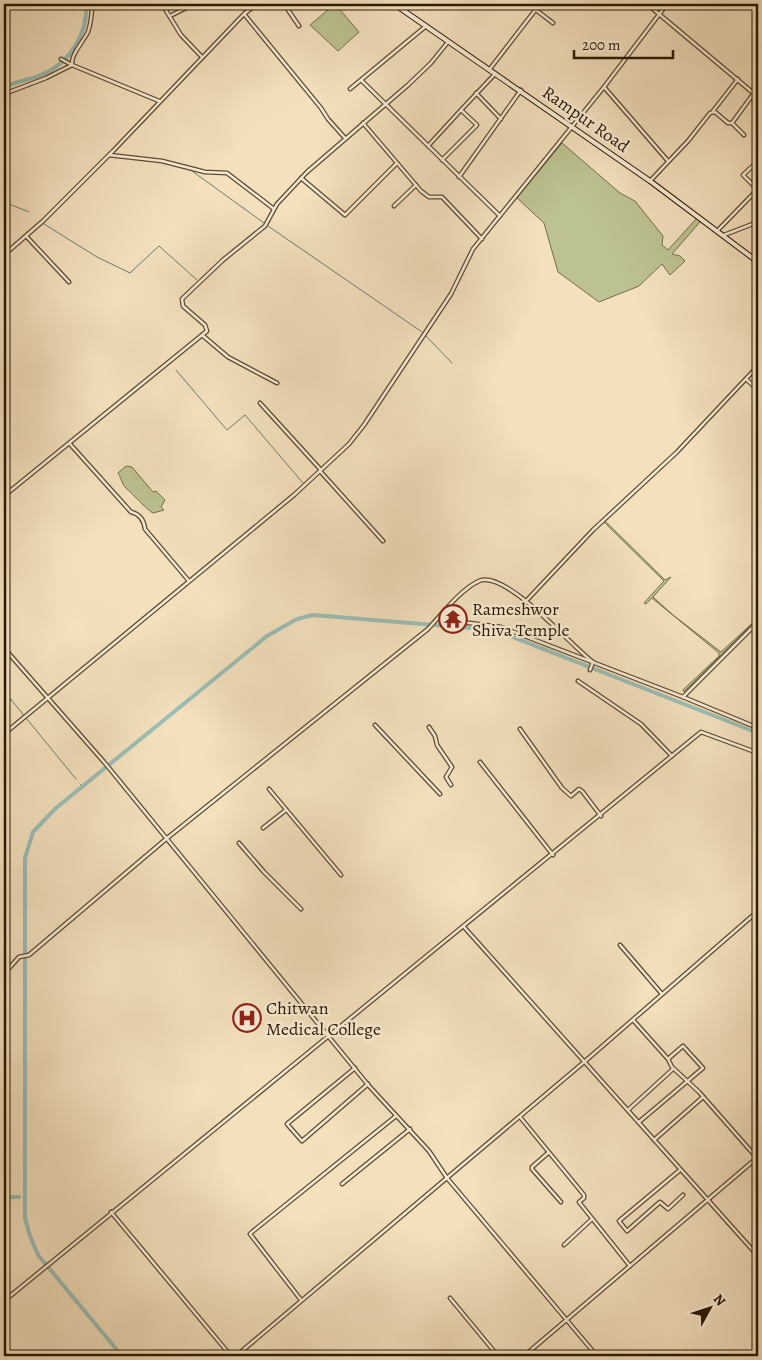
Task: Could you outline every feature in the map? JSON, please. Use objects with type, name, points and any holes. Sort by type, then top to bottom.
[{"type":"main road","name":"Rampur Road","points":[[394,4],[650,181],[718,230],[758,262]]},
{"type":"street","points":[[72,65],[72,60],[88,32],[92,4]]},
{"type":"street","points":[[162,4],[180,35],[202,57]]},
{"type":"street","points":[[170,16],[194,4]]},
{"type":"street","points":[[4,255],[109,155],[244,14],[257,4]]},
{"type":"street","points":[[284,4],[299,26]]},
{"type":"street","points":[[489,70],[540,4]]},
{"type":"street","points":[[647,4],[758,97]]},
{"type":"street","points":[[4,734],[190,581],[349,444],[451,294],[474,249],[604,88],[667,4]]},
{"type":"street","points":[[536,10],[553,23]]},
{"type":"street","points":[[244,14],[345,138]]},
{"type":"street","points":[[350,89],[426,26]]},
{"type":"street","points":[[4,496],[207,331],[205,325],[183,306],[182,299],[223,260],[265,226],[274,209],[301,178],[431,63],[448,42]]},
{"type":"street","points":[[61,59],[159,101]]},
{"type":"street","points":[[4,94],[46,78],[72,65]]},
{"type":"street","points":[[428,146],[495,74]]},
{"type":"street","points":[[650,181],[712,112],[738,79]]},
{"type":"street","points":[[362,81],[384,105],[500,216]]},
{"type":"street","points":[[604,88],[668,161]]},
{"type":"street","points":[[459,177],[521,90]]},
{"type":"street","points":[[732,123],[754,93]]},
{"type":"street","points":[[476,94],[501,119]]},
{"type":"street","points":[[442,160],[477,125],[461,110]]},
{"type":"street","points":[[712,112],[728,123],[732,123],[744,135]]},
{"type":"street","points":[[363,123],[396,164],[428,197],[439,196],[446,200],[482,239]]},
{"type":"street","points":[[109,155],[162,160],[205,172],[227,173],[274,209]]},
{"type":"street","points":[[718,230],[757,190],[743,175],[758,160]]},
{"type":"street","points":[[301,178],[345,215],[396,164]]},
{"type":"street","points":[[752,184],[758,178]]},
{"type":"street","points":[[394,206],[416,185]]},
{"type":"street","points":[[724,235],[758,222]]},
{"type":"street","points":[[26,236],[69,282]]},
{"type":"street","points":[[202,335],[228,357],[277,383]]},
{"type":"street","points":[[527,600],[593,530],[677,452],[758,366]]},
{"type":"street","points":[[746,378],[758,390]]},
{"type":"street","points":[[260,404],[384,541]]},
{"type":"street","points":[[70,444],[130,512],[137,513],[144,521],[146,530],[190,581]]},
{"type":"street","points":[[4,974],[20,957],[26,957],[166,839],[428,629],[457,599],[476,583],[483,580],[496,583],[527,600],[592,663]]},
{"type":"street","points":[[438,619],[501,627],[758,728]]},
{"type":"street","points":[[683,697],[758,622]]},
{"type":"street","points":[[4,648],[104,762],[368,1084],[429,1151],[447,1178],[597,1356]]},
{"type":"street","points":[[590,670],[592,663]]},
{"type":"street","points":[[578,681],[641,724],[672,756]]},
{"type":"street","points":[[375,726],[440,794]]},
{"type":"street","points":[[429,727],[435,736],[437,745],[452,767],[446,777],[451,785]]},
{"type":"street","points":[[520,729],[562,788],[571,796],[579,789],[582,791],[601,816]]},
{"type":"street","points":[[4,1301],[111,1212],[464,928],[701,732],[758,753]]},
{"type":"street","points":[[480,762],[553,855]]},
{"type":"street","points":[[269,789],[340,876]]},
{"type":"street","points":[[263,828],[286,810]]},
{"type":"street","points":[[239,843],[264,872],[301,908]]},
{"type":"street","points":[[236,1356],[520,1117],[758,911]]},
{"type":"street","points":[[754,914],[758,919]]},
{"type":"street","points":[[464,928],[758,1256]]},
{"type":"street","points":[[620,945],[662,994]]},
{"type":"street","points":[[524,1356],[758,1158],[703,1097],[673,1069],[668,1059],[633,1020]]},
{"type":"street","points":[[639,1122],[703,1068],[683,1046],[668,1059]]},
{"type":"street","points":[[355,1068],[287,1124],[302,1141],[368,1084]]},
{"type":"street","points":[[628,1110],[673,1069]]},
{"type":"street","points":[[654,1140],[703,1097]]},
{"type":"street","points":[[301,1301],[250,1234],[396,1116]]},
{"type":"street","points":[[520,1117],[584,1195],[584,1198],[579,1202],[630,1266]]},
{"type":"street","points":[[342,1184],[410,1129]]},
{"type":"street","points":[[548,1153],[532,1167],[532,1170],[561,1202]]},
{"type":"street","points":[[680,1170],[619,1221],[627,1231],[660,1202],[668,1209],[683,1195]]},
{"type":"street","points":[[111,1212],[231,1356]]},
{"type":"street","points":[[564,1245],[592,1219]]},
{"type":"street","points":[[450,1298],[498,1356]]},
{"type":"green space","points":[[335,4],[359,32],[338,51],[310,25]]},
{"type":"green space","points":[[562,143],[620,193],[635,201],[663,236],[662,245],[668,250],[697,218],[700,222],[672,254],[680,256],[685,261],[670,275],[662,264],[639,286],[599,302],[558,272],[544,223],[517,198]]},
{"type":"green space","points":[[126,466],[132,467],[153,492],[156,491],[165,500],[161,507],[164,510],[153,513],[125,487],[118,473]]},
{"type":"green space","points":[[605,521],[665,580],[671,577],[653,597],[721,652],[758,618],[684,692],[683,690],[719,656],[719,653],[652,598],[646,604],[644,603],[664,581]]},
{"type":"waterway","points":[[4,88],[41,75],[51,70],[68,56],[75,47],[84,26],[86,4]]},
{"type":"waterway","points":[[192,171],[264,223]]},
{"type":"waterway","points":[[4,202],[29,212]]},
{"type":"waterway","points":[[44,224],[97,257],[130,273],[159,246],[197,280]]},
{"type":"waterway","points":[[268,226],[422,332]]},
{"type":"waterway","points":[[426,336],[452,363]]},
{"type":"waterway","points":[[176,370],[227,430],[245,415],[303,483]]},
{"type":"waterway","points":[[122,1356],[38,1255],[25,1218],[25,858],[33,832],[56,808],[267,636],[297,619],[313,615],[495,630],[758,733]]},
{"type":"waterway","points":[[4,691],[76,779]]},
{"type":"waterway","points":[[4,706],[11,700]]},
{"type":"waterway","points":[[4,1197],[19,1197]]},
{"type":"place","name":"Rameshwor Shiva Temple","points":[[453,619]]},
{"type":"place","name":"Chitwan Medical College","points":[[247,1018]]}]
